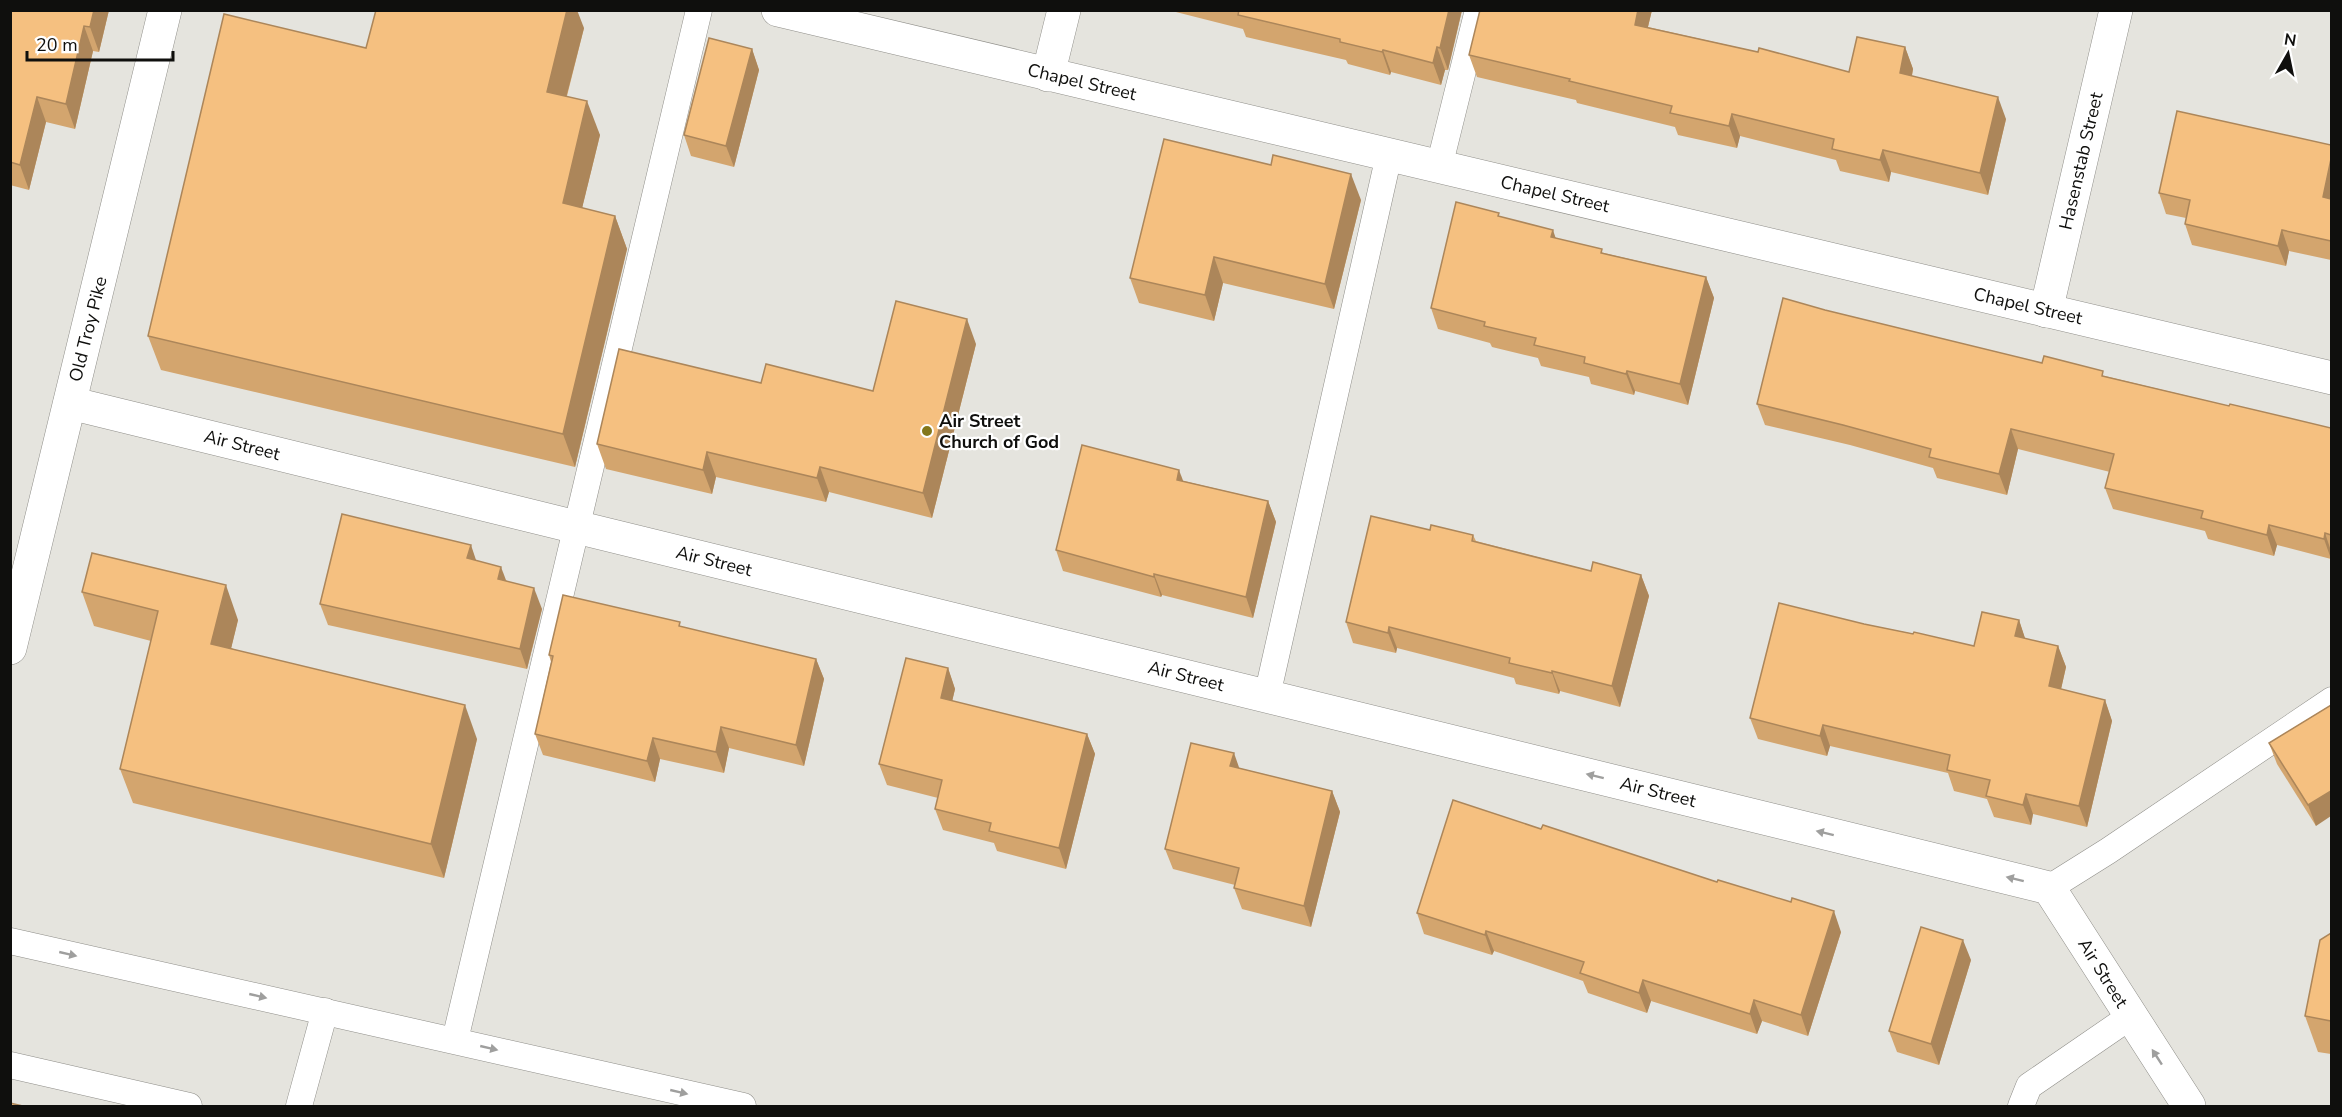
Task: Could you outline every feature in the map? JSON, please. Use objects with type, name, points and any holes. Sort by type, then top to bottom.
[{"type":"street","name":"Old Troy Pike","points":[[10,648],[165,10]]},
{"type":"street","name":"Chapel Street","points":[[778,10],[2331,378]]},
{"type":"street","points":[[1048,75],[1064,10]]},
{"type":"street","name":"Hasenstab Street","points":[[2046,311],[2116,10]]},
{"type":"street","name":"Air Street","points":[[70,403],[2049,888],[2189,1107]]},
{"type":"lane","points":[[455,1040],[699,10]]},
{"type":"lane","points":[[1439,167],[1478,10]]},
{"type":"lane","points":[[1267,696],[1389,155]]},
{"type":"lane","points":[[2049,888],[2108,851],[2331,700]]},
{"type":"lane","points":[[10,941],[743,1107]]},
{"type":"lane","points":[[299,1107],[325,1011]]},
{"type":"lane","points":[[2031,1100],[2131,1016]]},
{"type":"lane","points":[[10,1065],[189,1107]]},
{"type":"building","points":[[10,10],[94,10],[90,27],[84,26],[66,104],[37,97],[20,165],[10,162]]},
{"type":"building","points":[[376,10],[567,10],[547,92],[587,101],[563,203],[615,216],[563,434],[148,336],[224,14],[366,48]]},
{"type":"building","points":[[1239,10],[1449,10],[1440,48],[1437,47],[1433,63],[1340,42],[1340,39],[1238,15]]},
{"type":"building","points":[[1480,10],[1638,10],[1635,25],[1758,52],[1759,48],[1849,72],[1857,37],[1905,47],[1900,73],[1998,97],[1980,173],[1883,150],[1880,160],[1832,149],[1834,139],[1732,114],[1729,126],[1670,113],[1672,106],[1469,55]]},
{"type":"building","points":[[709,38],[752,49],[726,146],[684,135]]},
{"type":"building","points":[[2177,111],[2331,145],[2331,159],[2323,197],[2331,199],[2331,241],[2282,230],[2278,246],[2185,224],[2190,200],[2159,193]]},
{"type":"building","points":[[1164,139],[1271,165],[1273,155],[1351,174],[1325,284],[1214,257],[1205,295],[1130,278]]},
{"type":"building","points":[[1456,202],[1499,213],[1498,216],[1553,230],[1551,237],[1602,249],[1601,253],[1706,277],[1680,384],[1584,363],[1585,357],[1534,345],[1536,338],[1484,326],[1485,322],[1431,308]]},
{"type":"building","points":[[1783,298],[2042,363],[2044,356],[2103,371],[2102,376],[2331,428],[2331,535],[2325,533],[2324,539],[2269,525],[2267,535],[2201,518],[2203,511],[2105,488],[2114,454],[2011,429],[1999,474],[1929,457],[1931,449],[1757,404]]},
{"type":"building","points":[[896,301],[967,319],[923,493],[820,467],[817,478],[707,452],[703,470],[597,444],[619,349],[761,383],[766,364],[873,391]]},
{"type":"building","points":[[1082,445],[1179,470],[1177,480],[1268,501],[1246,597],[1154,574],[1154,577],[1056,550]]},
{"type":"building","points":[[342,514],[471,545],[467,558],[501,567],[498,579],[534,588],[520,649],[320,604]]},
{"type":"building","points":[[1371,516],[1430,530],[1431,525],[1473,535],[1472,541],[1591,571],[1593,562],[1641,575],[1612,686],[1509,663],[1510,658],[1389,627],[1388,633],[1346,622]]},
{"type":"building","points":[[92,553],[226,585],[211,644],[465,705],[431,844],[120,769],[158,611],[82,592]]},
{"type":"building","points":[[563,595],[680,622],[679,626],[816,659],[796,745],[721,727],[716,752],[653,738],[647,761],[535,734],[553,656],[549,655]]},
{"type":"building","points":[[1779,603],[1864,624],[1913,634],[1914,632],[1974,646],[1982,612],[2019,620],[2015,636],[2058,646],[2049,686],[2105,700],[2079,806],[2026,794],[2023,805],[1986,796],[1990,780],[1947,770],[1950,755],[1823,725],[1820,736],[1750,718]]},
{"type":"building","points":[[906,658],[948,668],[941,698],[1087,734],[1059,848],[989,831],[991,823],[935,809],[942,780],[879,764]]},
{"type":"building","points":[[2331,705],[2331,791],[2308,805],[2269,743]]},
{"type":"building","points":[[1191,743],[1234,753],[1230,766],[1332,791],[1304,906],[1234,888],[1239,868],[1165,849]]},
{"type":"building","points":[[1453,800],[1541,829],[1543,825],[1717,882],[1718,880],[1791,902],[1792,898],[1834,911],[1801,1015],[1754,1000],[1750,1014],[1643,980],[1639,993],[1580,973],[1584,962],[1486,931],[1485,935],[1417,913]]},
{"type":"building","points":[[1921,927],[1963,940],[1931,1044],[1889,1031]]},
{"type":"building","points":[[2331,933],[2331,1021],[2305,1016],[2320,940]]},
{"type":"building","points":[[10,1103],[27,1107],[10,1107]]},
{"type":"place","name":"Air Street Church of God","points":[[927,431]]}]
